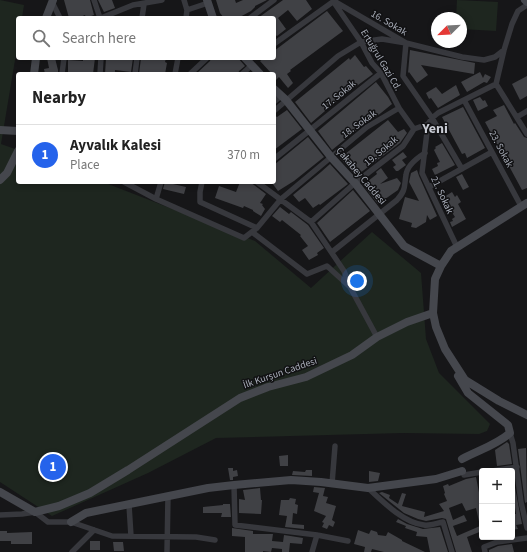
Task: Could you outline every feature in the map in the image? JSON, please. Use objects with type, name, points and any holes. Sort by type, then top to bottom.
[{"type":"street","points":[[94,0],[102,16]]},
{"type":"street","points":[[107,16],[132,2],[144,4],[162,0]]},
{"type":"street","points":[[184,0],[187,10],[186,16]]},
{"type":"street","points":[[253,16],[274,0]]},
{"type":"street","points":[[47,16],[52,1]]},
{"type":"street","points":[[52,1],[59,16]]},
{"type":"street","points":[[276,43],[334,1]]},
{"type":"street","name":"Ertuğrul Gazi Cd.","points":[[334,1],[361,42],[372,63],[381,73],[399,108],[414,129]]},
{"type":"street","name":"16. Sokak","points":[[334,1],[406,43],[462,57],[484,60],[495,57],[504,50]]},
{"type":"street","points":[[187,10],[208,2],[212,16]]},
{"type":"street","points":[[142,16],[144,4]]},
{"type":"street","points":[[527,5],[518,12],[512,24],[496,84],[527,134]]},
{"type":"street","points":[[276,101],[283,98],[338,56],[361,42],[382,39],[406,43],[403,76],[432,118],[462,169]]},
{"type":"street","points":[[34,72],[36,60]]},
{"type":"street","points":[[62,72],[64,60]]},
{"type":"street","points":[[100,72],[101,60]]},
{"type":"street","points":[[134,72],[137,60]]},
{"type":"street","points":[[175,72],[178,60]]},
{"type":"street","points":[[192,72],[205,60]]},
{"type":"street","points":[[243,72],[250,61],[258,72]]},
{"type":"street","name":"17. Sokak","points":[[276,157],[381,73]]},
{"type":"street","points":[[414,129],[428,124],[438,112],[496,84]]},
{"type":"street","name":"Çakabey Caddesi","points":[[276,91],[331,157],[355,183],[404,246],[441,266]]},
{"type":"street","points":[[276,108],[283,98]]},
{"type":"street","name":"23. Sokak","points":[[464,100],[492,152],[524,204]]},
{"type":"street","name":"18. Sokak","points":[[252,232],[281,199],[367,127],[399,108]]},
{"type":"street","points":[[517,117],[527,111]]},
{"type":"street","name":"21. Sokak","points":[[428,124],[422,173],[457,247]]},
{"type":"street","name":"19. Sokak","points":[[312,222],[355,183],[403,146],[414,129]]},
{"type":"street","points":[[0,130],[16,131]]},
{"type":"street","points":[[429,187],[492,152]]},
{"type":"street","points":[[332,252],[397,200],[403,193],[407,172],[417,158],[425,153]]},
{"type":"street","points":[[0,180],[7,173],[16,155]]},
{"type":"street","points":[[128,184],[156,199],[244,238],[252,232],[307,274],[327,266],[350,287]]},
{"type":"street","points":[[156,199],[160,184]]},
{"type":"street","points":[[202,184],[200,202],[257,228]]},
{"type":"street","points":[[260,184],[312,222],[344,271],[350,287],[377,337]]},
{"type":"street","points":[[524,204],[451,251],[441,266],[436,279],[433,313],[436,327],[445,349],[468,393],[508,425],[513,443],[521,502],[527,528]]},
{"type":"street","name":"İlk Kurşun Caddesi","points":[[35,512],[59,506],[90,493],[128,470],[214,413],[240,398],[268,387],[306,376],[352,355],[377,337],[408,322],[433,313]]},
{"type":"street","points":[[445,349],[465,380],[499,401],[527,415]]},
{"type":"street","points":[[462,459],[504,439],[510,433]]},
{"type":"street","points":[[332,484],[335,446]]},
{"type":"street","points":[[511,468],[517,467]]},
{"type":"street","points":[[71,522],[86,513],[208,488],[291,480],[368,488],[436,479],[463,473],[479,472]]},
{"type":"street","points":[[234,485],[235,525],[317,535],[348,541]]},
{"type":"street","points":[[368,488],[389,507],[413,522],[429,526],[442,522],[452,552]]},
{"type":"street","points":[[0,492],[35,512],[48,522],[71,522],[112,536],[196,536],[215,540]]},
{"type":"street","points":[[167,552],[168,496]]},
{"type":"street","points":[[129,505],[131,536]]},
{"type":"street","points":[[0,515],[35,512]]},
{"type":"street","points":[[72,552],[94,530]]},
{"type":"street","points":[[312,552],[317,535]]},
{"type":"street","points":[[485,552],[484,547],[497,542],[527,538]]},
{"type":"shaded area","points":[[0,0],[24,5],[22,16],[16,16],[16,54],[1,144],[16,149],[16,184],[108,184],[255,241],[311,288],[372,232],[421,273],[426,339],[439,373],[490,424],[487,431],[479,434],[403,433],[216,438],[148,473],[52,516],[0,482]]},
{"type":"shaded area","points":[[457,0],[498,2],[496,31],[467,29],[467,12],[456,12]]},
{"type":"building","points":[[64,0],[90,0],[94,15],[68,16]]},
{"type":"building","points":[[98,0],[112,0],[115,8],[104,12]]},
{"type":"building","points":[[216,0],[235,0],[236,3],[243,0],[267,0],[255,6],[251,11],[242,16],[222,16]]},
{"type":"building","points":[[283,0],[306,0],[312,9],[297,21],[288,10],[278,18],[286,29],[277,36],[276,16],[261,16]]},
{"type":"building","points":[[327,11],[343,31],[290,70],[291,71],[287,74],[293,83],[288,88],[279,77],[276,80],[276,72],[270,72],[260,61],[276,60],[276,49]]},
{"type":"building","points":[[410,50],[475,63],[474,74],[421,65],[428,75],[417,83],[409,72],[408,73]]},
{"type":"building","points":[[355,55],[364,67],[366,66],[373,74],[339,99],[311,123],[295,102],[349,58],[350,60]]},
{"type":"building","points":[[47,60],[56,60],[58,72],[45,72],[44,69],[49,68]]},
{"type":"building","points":[[68,60],[95,60],[93,72],[68,72]]},
{"type":"building","points":[[106,60],[133,60],[131,72],[115,70],[115,72],[105,72]]},
{"type":"building","points":[[141,60],[166,60],[165,62],[167,63],[165,72],[139,72]]},
{"type":"building","points":[[240,60],[245,66],[239,72],[198,72],[210,61]]},
{"type":"building","points":[[480,72],[483,78],[485,74],[491,77],[487,83],[484,82],[467,92],[461,82]]},
{"type":"building","points":[[527,76],[527,96],[520,100],[512,84]]},
{"type":"building","points":[[376,82],[392,104],[332,150],[318,131]]},
{"type":"building","points":[[456,85],[460,95],[438,108],[431,98],[429,99],[426,93],[436,87],[442,94]]},
{"type":"building","points":[[480,97],[483,101],[485,100],[488,106],[478,111],[473,100]]},
{"type":"building","points":[[504,105],[514,124],[515,123],[524,137],[527,138],[527,188],[522,190],[485,122],[497,116],[493,110]]},
{"type":"building","points":[[463,107],[485,148],[467,158],[465,153],[462,154],[442,117]]},
{"type":"building","points":[[287,110],[302,129],[276,148],[276,116]]},
{"type":"building","points":[[388,120],[398,132],[404,129],[407,133],[400,143],[356,176],[340,158]]},
{"type":"building","points":[[308,137],[324,157],[294,181],[278,191],[273,184],[276,184],[276,163]]},
{"type":"building","points":[[442,143],[455,165],[435,175],[432,169],[438,166],[437,163],[440,162],[434,150],[436,148],[435,147]]},
{"type":"building","points":[[403,152],[407,157],[402,160],[406,165],[396,171],[393,167],[396,165],[392,160]]},
{"type":"building","points":[[330,164],[348,184],[320,205],[319,204],[313,208],[305,198],[299,202],[293,195]]},
{"type":"building","points":[[381,168],[388,178],[380,184],[397,178],[401,183],[398,190],[378,204],[363,185],[377,174],[376,172]]},
{"type":"building","points":[[417,170],[437,216],[430,220],[427,215],[426,222],[416,228],[411,227],[412,223],[399,219],[405,197],[419,201],[409,182],[411,173]]},
{"type":"building","points":[[462,174],[469,187],[463,190],[456,177]]},
{"type":"building","points":[[164,184],[186,187],[184,194],[163,189]]},
{"type":"building","points":[[239,184],[253,184],[266,194],[260,203],[263,204],[262,205],[265,209],[261,216],[244,206],[243,208],[215,198],[219,186],[236,192]]},
{"type":"building","points":[[353,190],[370,211],[330,242],[317,223]]},
{"type":"building","points":[[452,192],[455,197],[457,195],[461,202],[458,204],[466,219],[452,227],[450,222],[453,221],[452,219],[455,217],[445,202],[444,197]]},
{"type":"building","points":[[280,207],[289,214],[291,212],[308,225],[324,248],[317,253],[318,255],[309,260],[302,250],[308,246],[300,236],[301,235],[282,220],[280,222],[272,216]]},
{"type":"building","points":[[507,442],[509,444],[512,464],[497,466],[495,450]]},
{"type":"building","points":[[526,448],[527,502],[525,503],[518,449]]},
{"type":"building","points":[[288,455],[288,466],[280,466],[279,456]]},
{"type":"building","points":[[228,468],[233,468],[233,471],[237,470],[238,476],[233,477],[233,480],[230,480]]},
{"type":"building","points":[[306,470],[312,470],[312,476],[292,475],[293,471],[305,472]]},
{"type":"building","points":[[369,471],[380,473],[378,481],[369,482]]},
{"type":"building","points":[[476,477],[479,492],[479,522],[476,508],[466,511],[462,503],[449,508],[453,520],[464,515],[467,521],[453,526],[457,536],[479,526],[479,532],[467,537],[472,552],[456,552],[446,519],[442,518],[426,521],[418,519],[404,513],[379,493],[382,492],[390,495],[389,498],[398,504],[402,493],[406,494],[402,506],[425,512],[424,517],[444,511],[439,504],[447,501],[443,486],[448,484],[449,486],[466,479]]},
{"type":"building","points":[[314,487],[325,488],[323,496],[328,497],[326,503],[336,506],[332,520],[335,522],[333,527],[329,525],[327,529],[322,527],[324,523],[322,522],[326,516],[314,511],[319,493],[313,492]]},
{"type":"building","points":[[260,488],[262,500],[261,514],[239,513],[239,499],[245,500],[243,490]]},
{"type":"building","points":[[515,488],[522,524],[516,525],[518,529],[515,530]]},
{"type":"building","points":[[290,498],[296,499],[295,504],[298,505],[297,514],[293,513],[292,524],[304,525],[304,529],[285,527],[287,516],[279,515],[281,500],[289,500]]},
{"type":"building","points":[[230,504],[231,517],[221,517],[222,513],[203,513],[203,507]]},
{"type":"building","points":[[398,519],[407,524],[423,529],[440,527],[448,552],[430,552],[427,537],[416,536],[417,532],[405,528],[406,526],[396,522]]},
{"type":"building","points":[[232,528],[253,531],[253,534],[273,534],[272,541],[283,542],[284,535],[303,538],[302,544],[290,543],[289,552],[282,552],[282,549],[272,548],[271,552],[245,552],[245,537],[232,536]]},
{"type":"building","points":[[358,530],[369,534],[371,530],[377,532],[378,535],[386,536],[388,532],[402,541],[425,552],[384,552],[372,549],[371,552],[364,552],[365,547],[354,544]]},
{"type":"building","points":[[0,531],[7,531],[7,533],[32,532],[32,544],[11,544],[11,541],[0,541]]},
{"type":"building","points":[[90,541],[100,541],[100,550],[90,550]]},
{"type":"building","points":[[113,542],[123,542],[124,551],[114,551]]},
{"type":"building","points":[[512,544],[514,552],[489,552],[489,550],[498,546]]},
{"type":"place","name":"Ayvalık Kalesi","points":[[53,467]]},
{"type":"district","name":"Yeni","points":[[435,129]]}]
